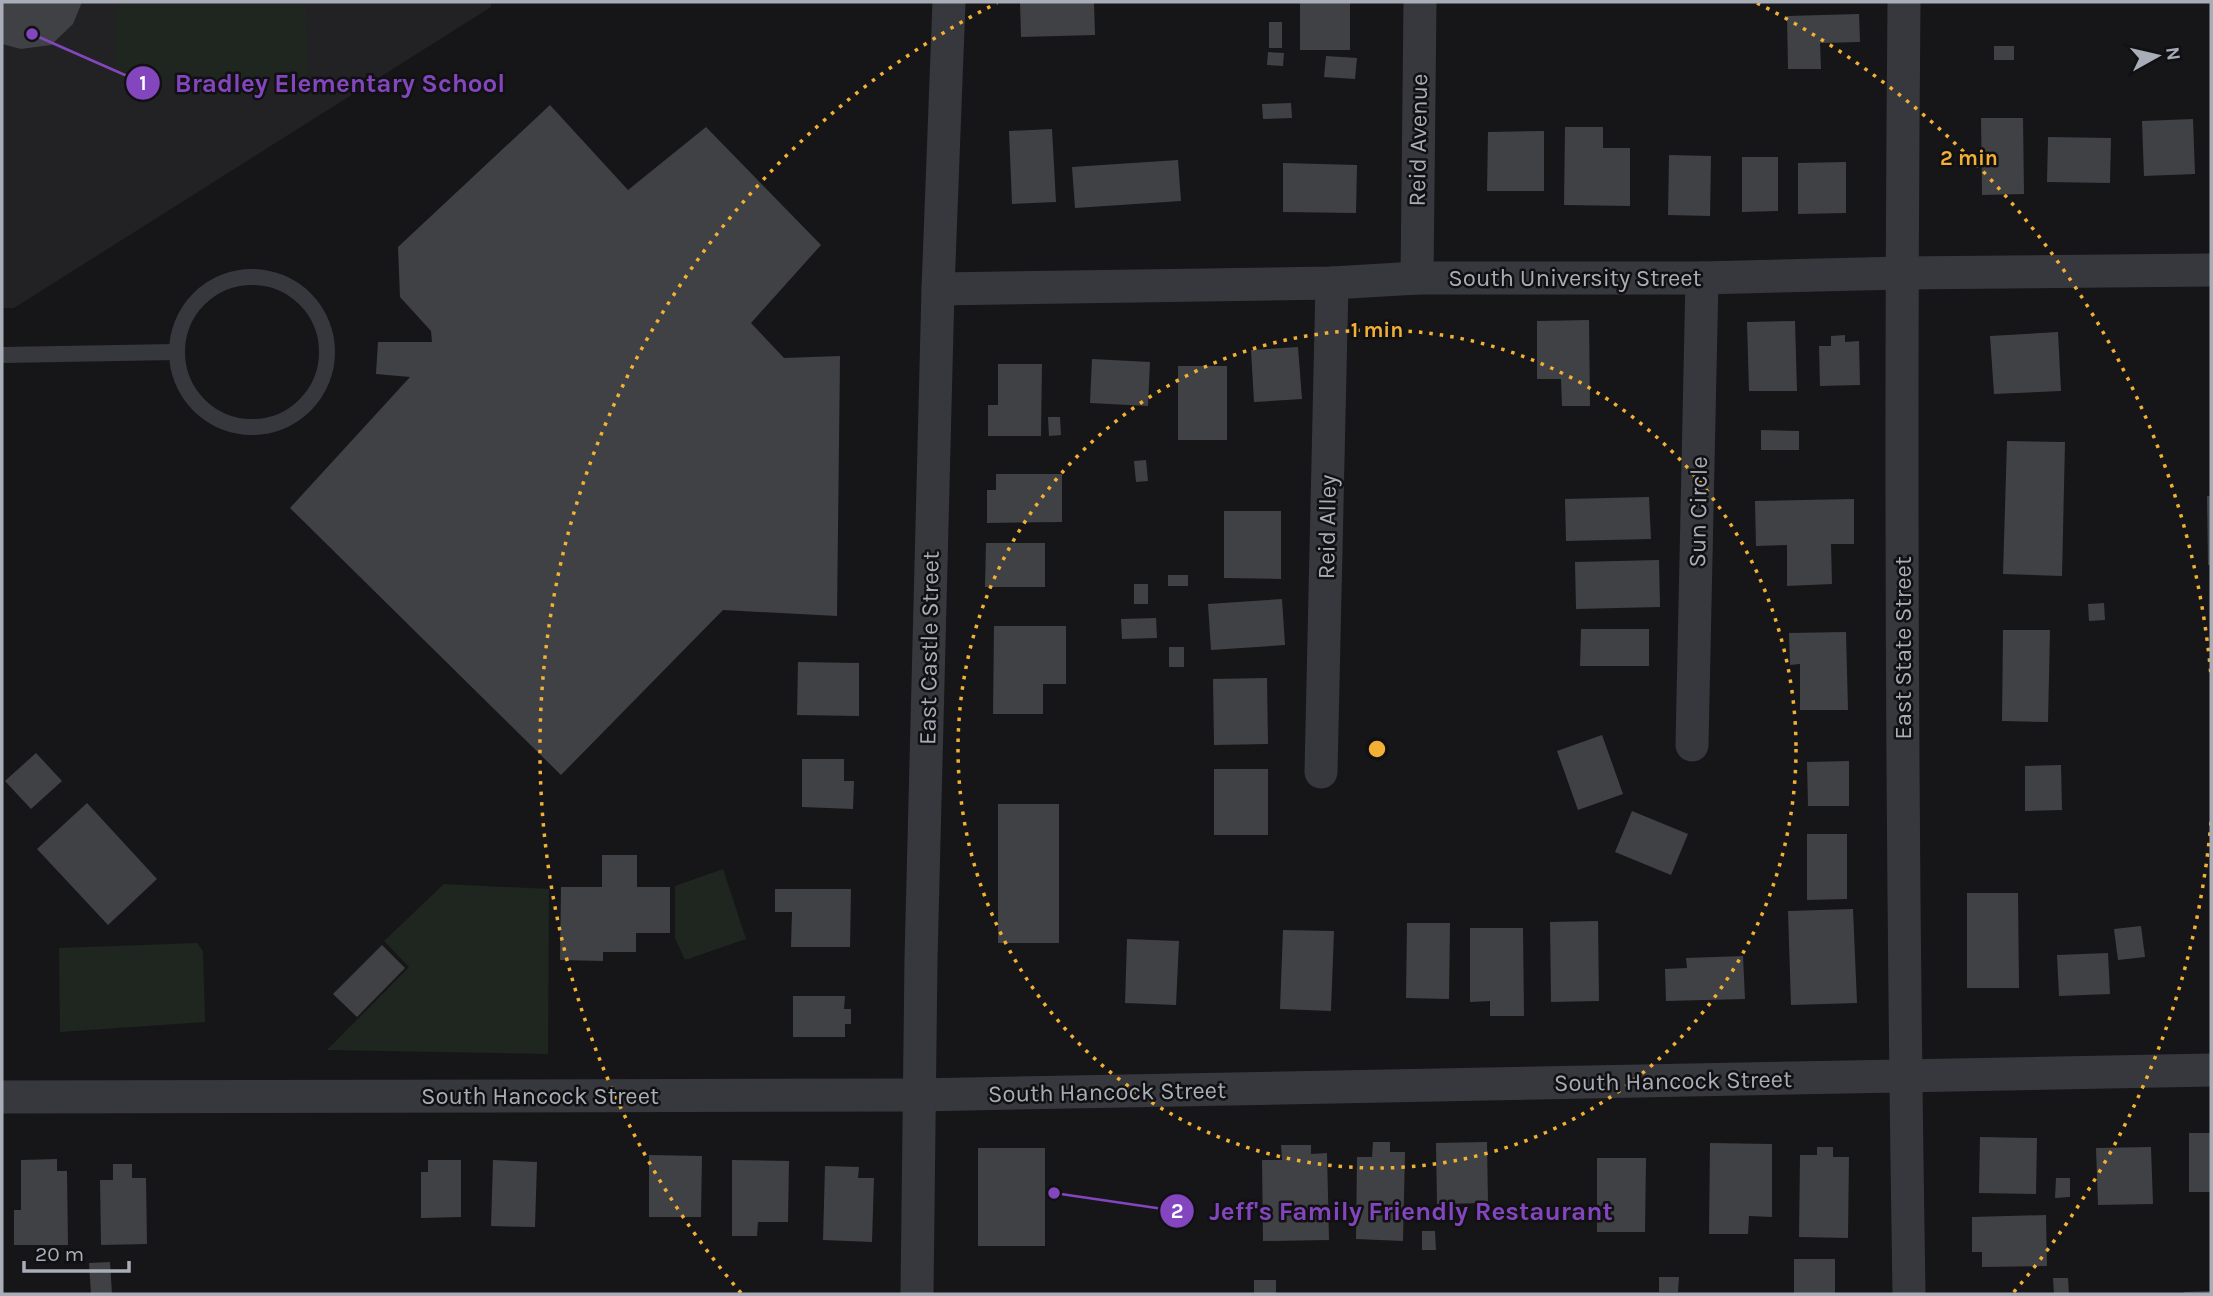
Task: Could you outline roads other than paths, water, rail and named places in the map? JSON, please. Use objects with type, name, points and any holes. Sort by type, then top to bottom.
[{"type":"street","name":"East Castle Street","points":[[917,1294],[918,1095],[938,289],[949,2]]},
{"type":"street","name":"Reid Avenue","points":[[1417,278],[1420,2]]},
{"type":"street","name":"East State Street","points":[[1904,2],[1902,273],[1909,1294]]},
{"type":"street","name":"South University Street","points":[[938,289],[1332,283],[1417,278],[1702,278],[2211,270]]},
{"type":"street","name":"Sun Circle","points":[[1692,745],[1702,278]]},
{"type":"street","name":"Reid Alley","points":[[1321,772],[1332,283]]},
{"type":"street","name":"South Hancock Street","points":[[2,1097],[918,1095],[2211,1070]]},
{"type":"lane","points":[[237,277],[262,277],[287,285],[308,300],[322,322],[328,348],[325,373],[314,396],[298,413],[277,424],[253,428],[229,425],[208,414],[191,397],[180,375],[176,352],[180,326],[194,304],[213,286],[237,277]]},
{"type":"lane","points":[[2,355],[176,352]]},
{"type":"place","name":"Bradley Elementary School","points":[[32,34]]},
{"type":"place","name":"Jeff's Family Friendly Restaurant","points":[[1054,1193]]}]
